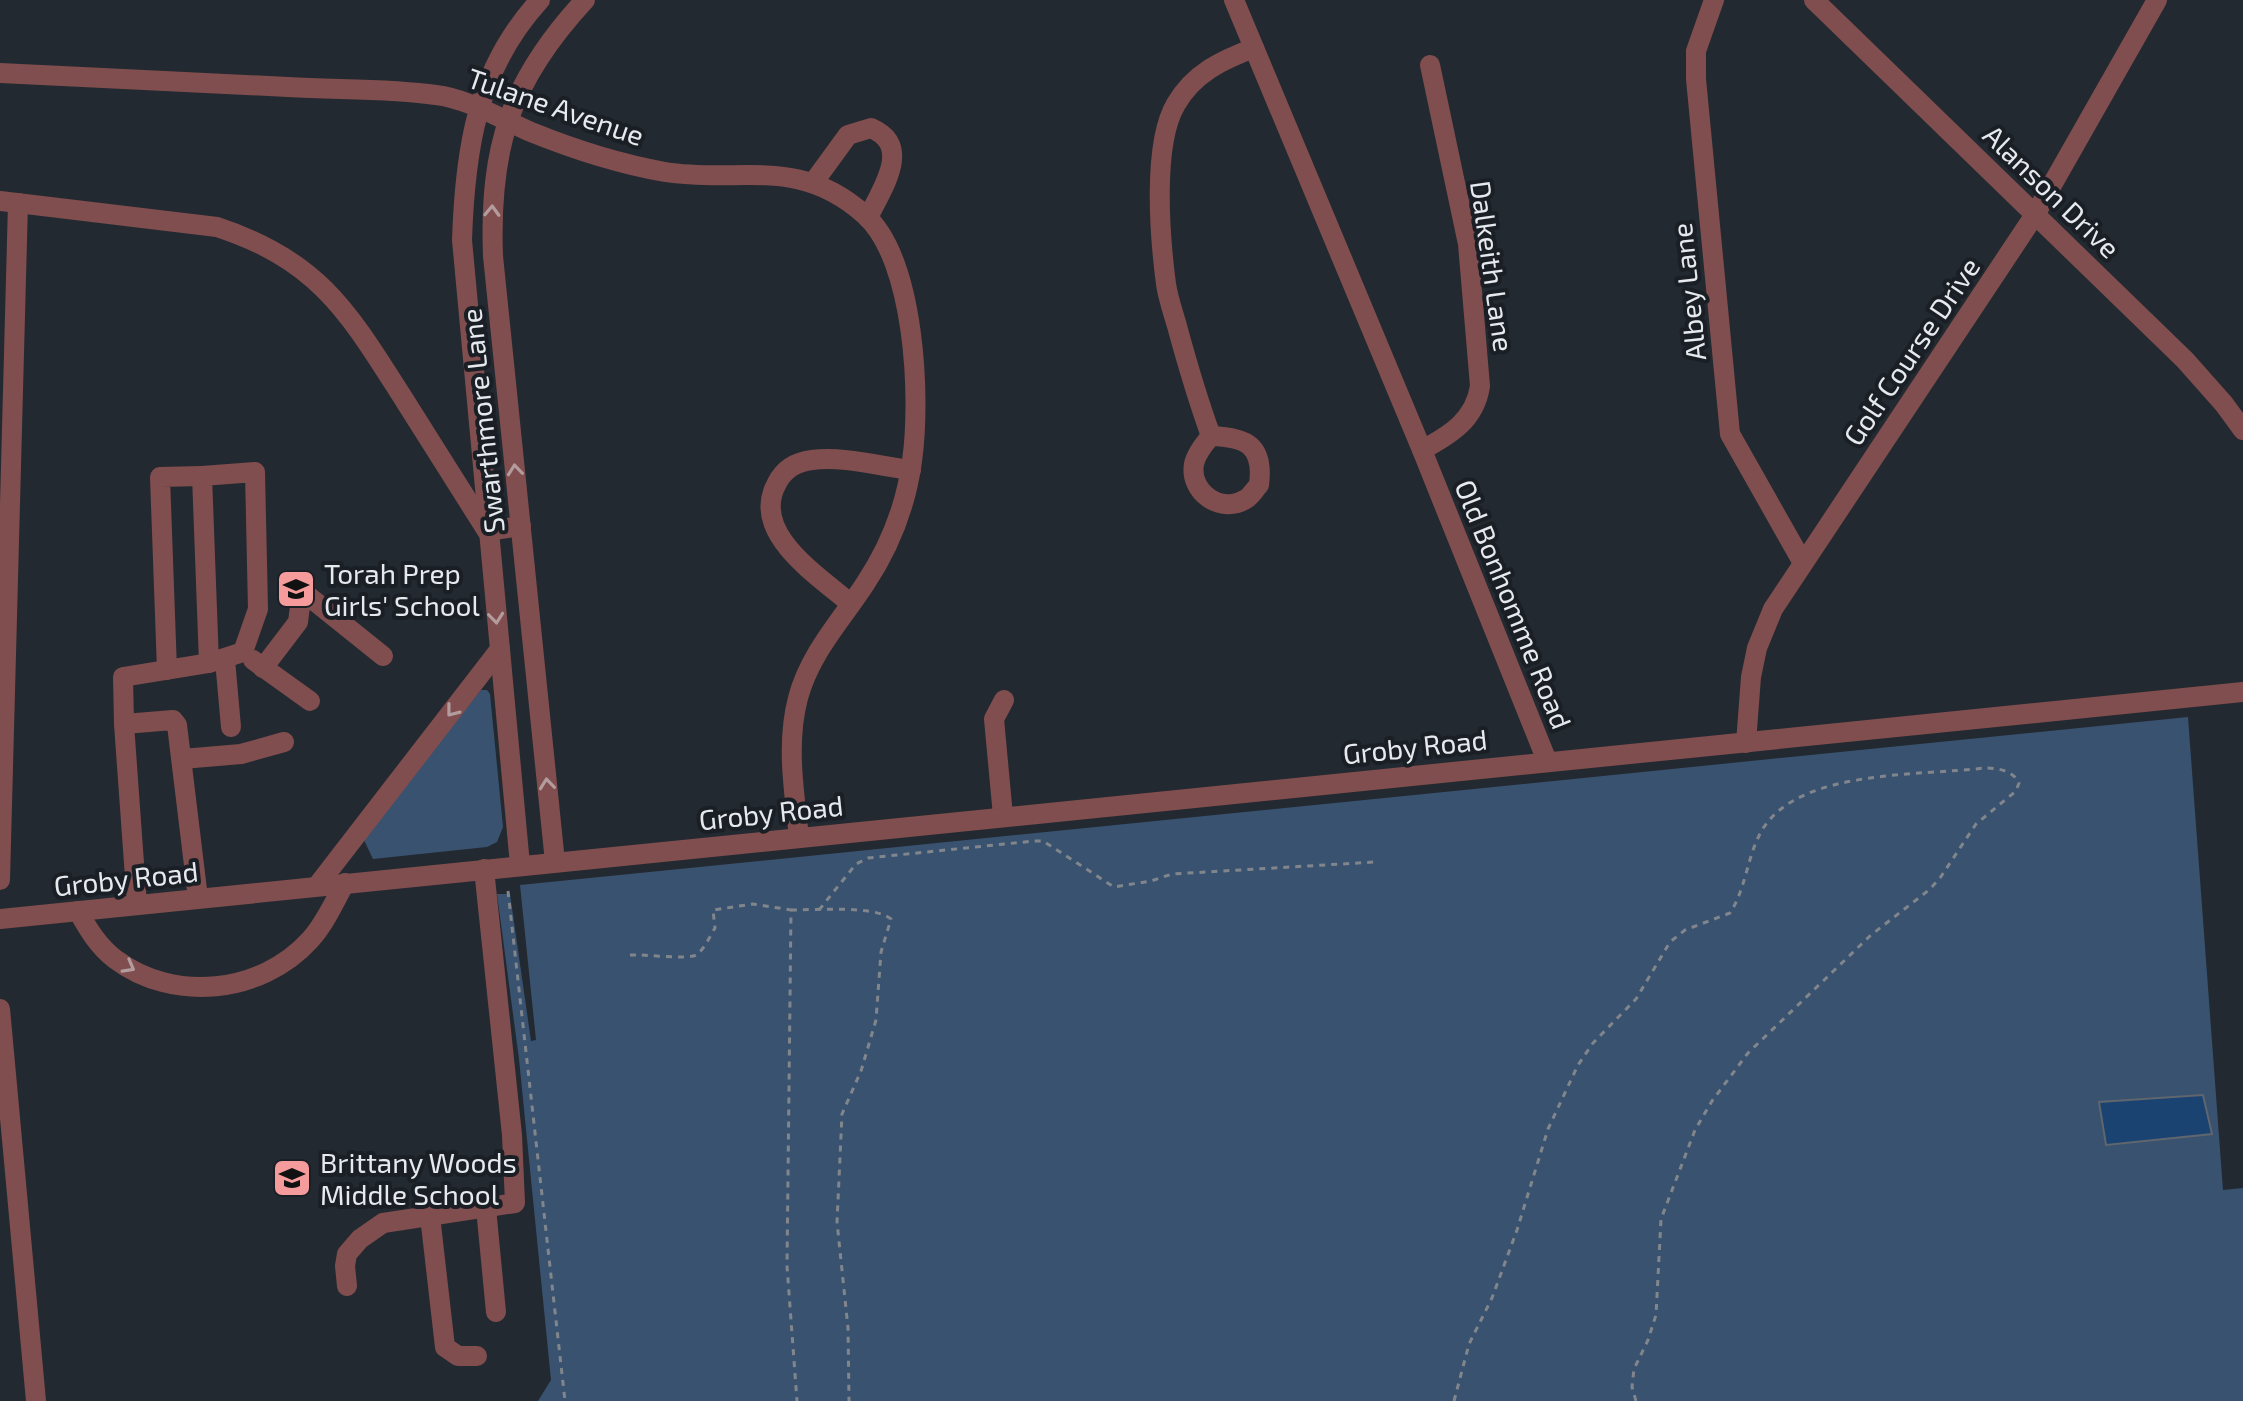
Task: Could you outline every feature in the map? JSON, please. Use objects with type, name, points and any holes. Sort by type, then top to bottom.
[{"type":"street","name":"Swarthmore Lane","points":[[520,865],[462,240],[468,151],[477,109],[497,64],[525,17],[540,0]]},
{"type":"street","name":"Swarthmore Lane","points":[[555,862],[492,244],[493,182],[506,121],[529,72],[545,46],[585,0]]},
{"type":"street","name":"Old Bonhomme Road","points":[[1234,0],[1422,450],[1547,761],[2243,692]]},
{"type":"street","name":"Albey Lane","points":[[1714,0],[1696,51],[1696,79],[1730,434],[1803,563]]},
{"type":"street","name":"Alanson Drive","points":[[1814,0],[2185,360],[2243,430]]},
{"type":"street","name":"Golf Course Drive","points":[[1746,743],[1751,677],[1757,648],[1773,609],[2036,213],[2157,0]]},
{"type":"street","points":[[1211,436],[1192,384],[1166,286],[1162,161],[1166,130],[1176,105],[1190,86],[1205,71],[1254,48]]},
{"type":"street","name":"Dalkeith Lane","points":[[1422,450],[1462,424],[1473,408],[1480,386],[1468,244],[1430,65]]},
{"type":"street","name":"Tulane Avenue","points":[[0,73],[440,95],[589,152],[667,172],[772,174],[813,183],[843,198],[868,218],[893,258],[908,311],[916,392],[916,433],[904,498],[887,547],[851,604],[829,631],[799,694],[790,756],[799,837]]},
{"type":"street","points":[[813,183],[848,135],[871,128],[883,134],[891,142],[891,170],[868,218]]},
{"type":"street","points":[[0,880],[9,202],[217,227],[248,237],[301,268],[350,316],[487,531],[521,526]]},
{"type":"street","points":[[851,604],[798,557],[775,531],[769,510],[773,491],[784,472],[810,460],[911,470]]},
{"type":"street","points":[[167,670],[160,477],[255,472],[258,609],[226,659]]},
{"type":"street","points":[[202,476],[226,659],[231,727]]},
{"type":"street","points":[[263,668],[298,622],[302,591],[383,656]]},
{"type":"street","points":[[317,886],[500,649]]},
{"type":"street","points":[[137,905],[123,677],[226,659],[263,668],[310,701]]},
{"type":"street","points":[[1003,816],[994,719],[1004,700]]},
{"type":"street","points":[[124,724],[173,720],[177,725],[198,898]]},
{"type":"street","points":[[182,759],[241,754],[284,742]]},
{"type":"street","name":"Groby Road","points":[[0,919],[1547,761]]},
{"type":"street","points":[[347,1286],[347,1254],[360,1239],[383,1223],[515,1203],[505,1060],[484,869]]},
{"type":"street","points":[[78,911],[92,937],[115,959],[136,972],[186,987],[221,987],[262,975],[309,941],[345,883]]},
{"type":"street","points":[[0,1009],[8,1173],[36,1401]]},
{"type":"street","points":[[486,1208],[496,1312]]},
{"type":"street","points":[[430,1216],[445,1347],[458,1356],[477,1356]]},
{"type":"path","points":[[1454,1401],[1469,1344],[1492,1298],[1517,1230],[1548,1129],[1578,1065],[1593,1043],[1636,999],[1670,942],[1685,930],[1730,913],[1754,846],[1774,815],[1794,798],[1839,783],[1984,768],[1995,768],[2013,775],[2019,783],[2016,791],[1976,824],[1940,878],[1920,898],[1871,935],[1790,1010],[1729,1075],[1702,1117],[1661,1219],[1656,1315],[1634,1369],[1632,1387],[1636,1401]]},
{"type":"path","points":[[819,910],[862,860],[1021,842],[1043,841],[1114,887],[1172,874],[1375,862]]},
{"type":"path","points":[[508,891],[565,1401]]},
{"type":"path","points":[[630,955],[686,957],[699,953],[715,928],[713,910],[753,904],[791,910],[884,914],[891,919],[881,952],[876,1020],[861,1071],[842,1114],[837,1222],[846,1298],[849,1401]]},
{"type":"path","points":[[791,910],[787,1266],[797,1401]]},
{"type":"shaded area","points":[[481,690],[487,690],[490,694],[503,827],[497,842],[487,847],[373,859],[364,840],[367,830]]},
{"type":"shaded area","points":[[2188,717],[2223,1190],[2243,1188],[2243,1401],[538,1401],[551,1380],[519,1059],[497,894],[510,894],[531,1041],[536,1040],[520,885]]},
{"type":"building","points":[[2203,1095],[2212,1134],[2106,1145],[2099,1102]]},
{"type":"place","name":"Torah Prep Girls' School","points":[[296,589]]},
{"type":"place","name":"Brittany Woods Middle School","points":[[292,1178]]}]
